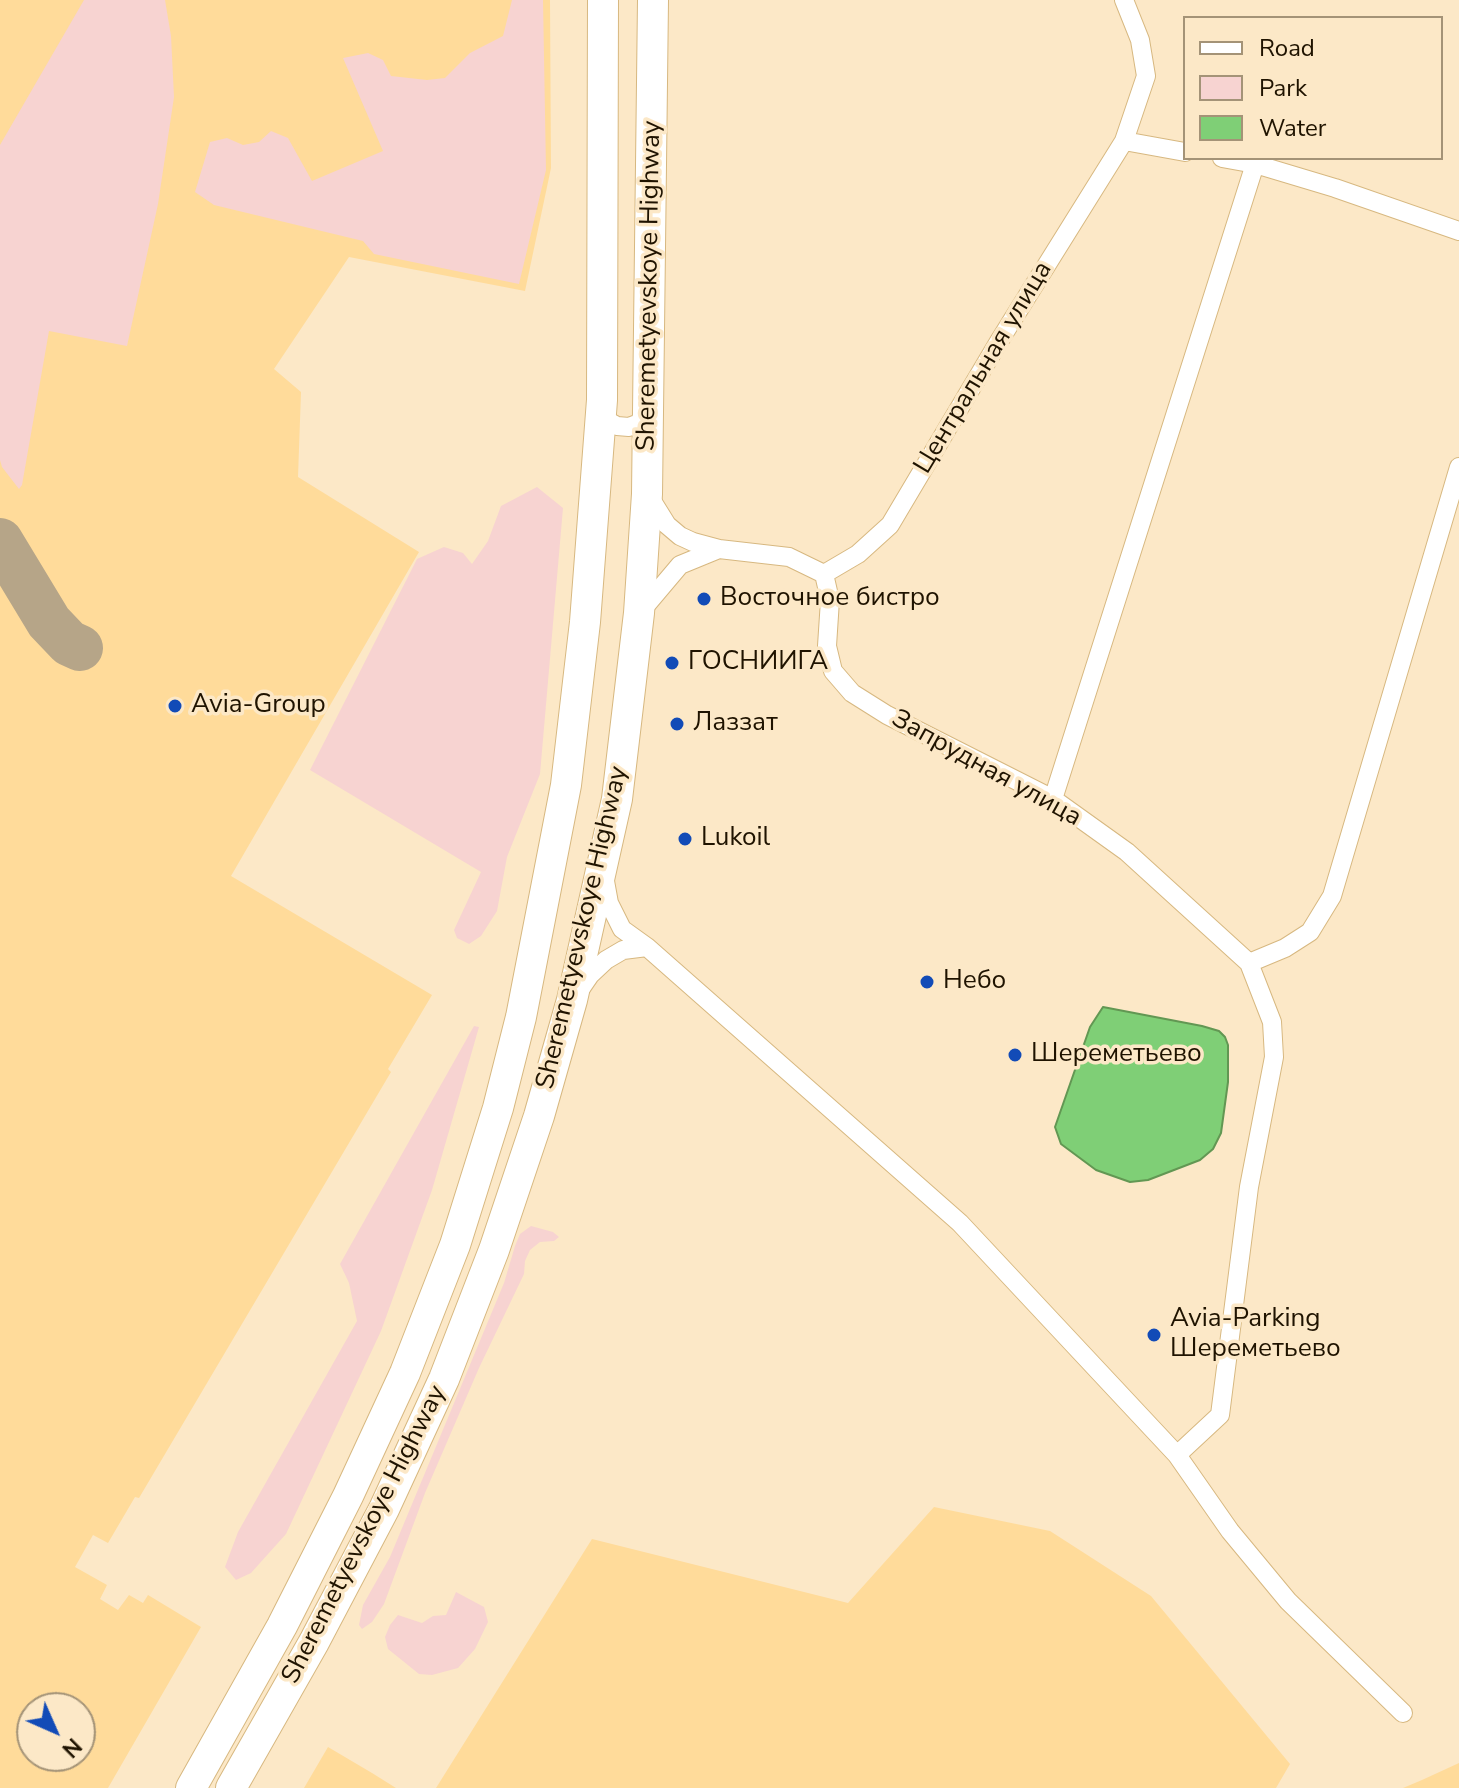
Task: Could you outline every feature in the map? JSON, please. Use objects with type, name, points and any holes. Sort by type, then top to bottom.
[{"type":"main road","name":"Sheremetyevskoye Highway","points":[[191,1788],[282,1626],[348,1496],[405,1373],[455,1245],[498,1108],[521,1017],[566,785],[585,622],[602,400],[603,0]]},
{"type":"main road","name":"Sheremetyevskoye Highway","points":[[231,1788],[314,1642],[377,1522],[444,1379],[494,1250],[572,1000],[617,799],[639,613],[647,494],[653,0]]},
{"type":"street","name":"Центральная улица","points":[[824,574],[858,554],[890,525],[998,343],[1124,141],[1146,76],[1140,40],[1124,0]]},
{"type":"street","points":[[1124,141],[1183,152]]},
{"type":"street","points":[[1233,160],[1335,188],[1459,231]]},
{"type":"street","points":[[1053,799],[1255,164]]},
{"type":"street","points":[[602,400],[602,411],[608,421],[629,427],[639,423],[646,414],[648,403]]},
{"type":"street","points":[[1177,1455],[1220,1415],[1249,1187],[1274,1057],[1272,1022],[1249,963],[1285,948],[1310,932],[1332,896],[1459,467]]},
{"type":"street","points":[[647,494],[667,525],[680,536],[719,549],[789,557],[824,574]]},
{"type":"street","points":[[639,613],[680,565],[719,549]]},
{"type":"street","name":"Запрудная улица","points":[[824,574],[830,600],[827,646],[833,671],[852,693],[887,715],[1053,799],[1127,852],[1249,963]]},
{"type":"street","points":[[602,866],[609,903],[622,929],[647,947],[960,1223],[1177,1455],[1230,1531],[1288,1601],[1403,1713]]},
{"type":"street","points":[[572,1000],[590,975],[606,960],[623,950],[647,947]]},
{"type":"shaded area","points":[[0,0],[550,0],[551,168],[525,291],[349,257],[274,369],[301,392],[298,477],[419,552],[231,876],[432,995],[388,1069],[391,1072],[139,1498],[135,1497],[108,1543],[93,1535],[75,1567],[107,1585],[100,1599],[118,1610],[129,1595],[143,1603],[148,1595],[201,1627],[108,1788],[0,1788]]},
{"type":"shaded area","points":[[934,1507],[1050,1531],[1151,1596],[1290,1764],[1276,1788],[436,1788],[592,1539],[848,1603]]},
{"type":"shaded area","points":[[328,1747],[372,1773],[396,1788],[304,1788]]},
{"type":"shaded area","points":[[1459,1763],[1459,1788],[1403,1788],[1422,1780]]},
{"type":"green space","points":[[84,0],[165,0],[171,36],[174,97],[158,204],[127,346],[49,331],[19,489],[0,460],[0,145]]},
{"type":"green space","points":[[512,0],[543,0],[546,170],[519,284],[374,254],[363,241],[214,205],[195,192],[210,142],[227,138],[243,145],[259,142],[271,131],[288,138],[312,181],[383,151],[343,58],[368,53],[383,60],[391,76],[427,80],[445,78],[470,53],[503,36]]},
{"type":"green space","points":[[537,487],[563,508],[540,774],[507,857],[497,911],[481,936],[469,944],[457,938],[454,930],[481,872],[310,770],[417,559],[444,547],[463,553],[472,564],[488,541],[501,506]]},
{"type":"green space","points":[[474,1026],[479,1027],[432,1190],[381,1331],[286,1534],[251,1573],[236,1580],[225,1567],[238,1532],[357,1321],[349,1283],[340,1264]]},
{"type":"green space","points":[[531,1226],[553,1232],[559,1237],[554,1241],[540,1242],[530,1250],[524,1274],[425,1493],[384,1604],[372,1622],[362,1629],[359,1625],[363,1605],[390,1557],[504,1283],[520,1234]]},
{"type":"green space","points":[[456,1592],[484,1607],[488,1622],[475,1649],[458,1668],[432,1675],[419,1674],[388,1649],[385,1637],[390,1625],[398,1615],[422,1623],[433,1616],[446,1615]]},
{"type":"water","points":[[1103,1007],[1202,1026],[1219,1031],[1225,1037],[1228,1045],[1228,1082],[1221,1133],[1213,1149],[1200,1160],[1148,1180],[1130,1182],[1096,1170],[1061,1144],[1055,1127],[1090,1027]]},
{"type":"taxiway","points":[[0,541],[49,622],[69,643],[80,648]]},
{"type":"place","name":"Восточное бистро","points":[[704,599]]},
{"type":"place","name":"ГОСНИИГА","points":[[672,663]]},
{"type":"place","name":"Avia-Group","points":[[175,706]]},
{"type":"place","name":"Лаззат","points":[[677,724]]},
{"type":"place","name":"Lukoil","points":[[685,839]]},
{"type":"place","name":"Небо","points":[[927,982]]},
{"type":"place","name":"Шереметьево","points":[[1015,1055]]},
{"type":"place","name":"Avia-Parking Шереметьево","points":[[1154,1335]]}]
